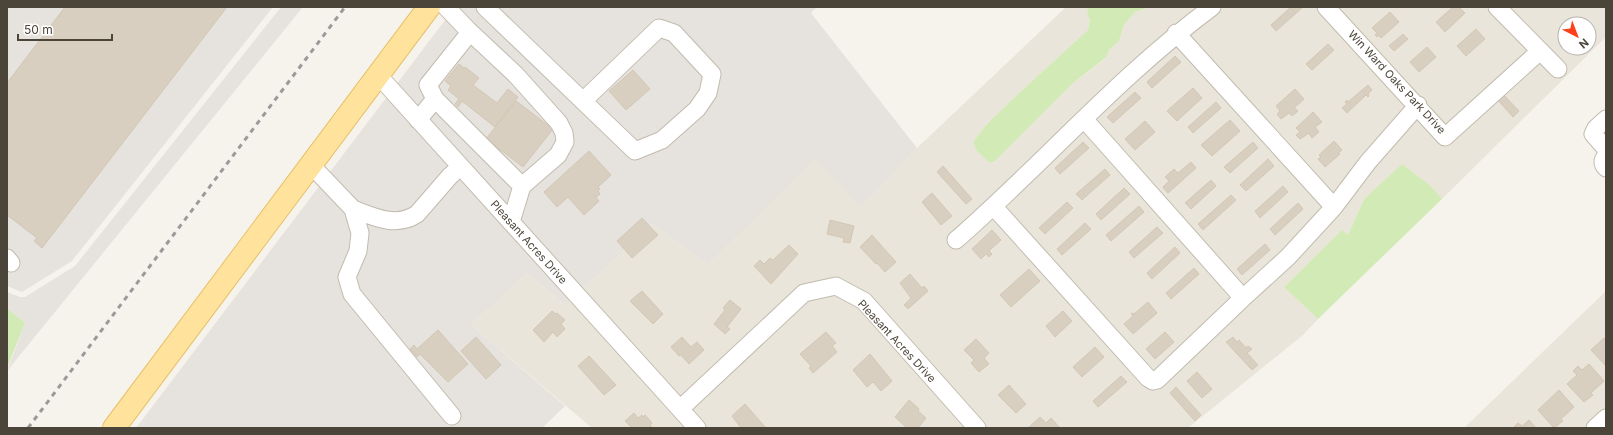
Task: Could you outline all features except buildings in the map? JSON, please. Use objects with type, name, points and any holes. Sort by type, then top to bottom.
[{"type":"main road","points":[[114,428],[429,7]]},
{"type":"street","points":[[446,7],[516,75],[559,123],[564,133],[565,142],[558,155],[522,186],[511,222]]},
{"type":"street","points":[[485,7],[635,151],[662,140],[697,109],[708,93],[712,74],[674,32],[659,28],[583,101]]},
{"type":"street","points":[[956,240],[994,207],[1084,119],[1176,33],[1212,7]]},
{"type":"street","name":"Win Ward Oaks Park Drive","points":[[1326,7],[1418,105],[1445,137],[1540,51]]},
{"type":"street","points":[[1497,7],[1558,69]]},
{"type":"street","points":[[468,30],[467,36],[428,85],[435,99],[522,186]]},
{"type":"street","points":[[1176,33],[1334,207]]},
{"type":"street","name":"Pleasant Acres Drive","points":[[378,75],[697,428]]},
{"type":"street","points":[[418,120],[435,99]]},
{"type":"street","points":[[994,207],[1148,378],[1153,381],[1157,380],[1288,257],[1334,207],[1368,162],[1418,105]]},
{"type":"street","points":[[1084,119],[1243,298]]},
{"type":"street","points":[[1606,119],[1596,128],[1593,134],[1606,149]]},
{"type":"street","points":[[1606,156],[1603,158],[1603,162],[1606,168]]},
{"type":"street","points":[[311,165],[353,209],[393,221],[403,221],[417,214],[450,176],[460,167]]},
{"type":"street","points":[[353,209],[360,233],[358,251],[347,276],[352,294],[452,416]]},
{"type":"street","name":"Pleasant Acres Drive","points":[[680,409],[804,293],[836,286],[864,302],[976,428]]},
{"type":"street","points":[[1595,428],[1606,418]]},
{"type":"shaded area","points":[[7,7],[273,7],[72,261],[22,292],[7,286]]},
{"type":"shaded area","points":[[281,7],[303,7],[7,371],[25,323],[7,308],[7,292],[20,297],[25,297],[75,266]]},
{"type":"shaded area","points":[[455,7],[817,7],[811,13],[917,148],[861,208],[815,159],[708,265],[653,224],[565,305],[527,273],[471,325],[565,406],[542,428],[136,428]]},
{"type":"shaded area","points":[[1066,7],[1088,7],[1087,14],[1090,20],[1088,30],[986,125],[973,142],[990,163],[995,161],[1073,83],[1107,56],[1109,50],[1119,41],[1124,25],[1135,12],[1150,7],[1606,7],[1606,37],[1597,46],[1597,16],[1557,16],[1557,56],[1587,56],[1442,199],[1431,186],[1402,164],[1364,199],[1348,235],[1342,230],[1284,287],[1318,319],[1303,335],[1188,428],[592,428],[471,325],[527,273],[565,305],[653,224],[708,265],[815,158],[861,208],[917,148]]},
{"type":"shaded area","points":[[1606,291],[1606,428],[1464,428]]},
{"type":"green space","points":[[1088,7],[1150,7],[1135,12],[1124,25],[1119,41],[1109,50],[1107,56],[1073,83],[995,161],[990,163],[977,151],[973,142],[986,125],[1088,30],[1090,20],[1087,14]]},
{"type":"green space","points":[[1402,164],[1431,186],[1442,199],[1318,319],[1284,287],[1342,230],[1348,235],[1364,199]]},
{"type":"green space","points":[[7,308],[25,323],[7,368]]},
{"type":"railway","points":[[28,428],[345,7]]}]
